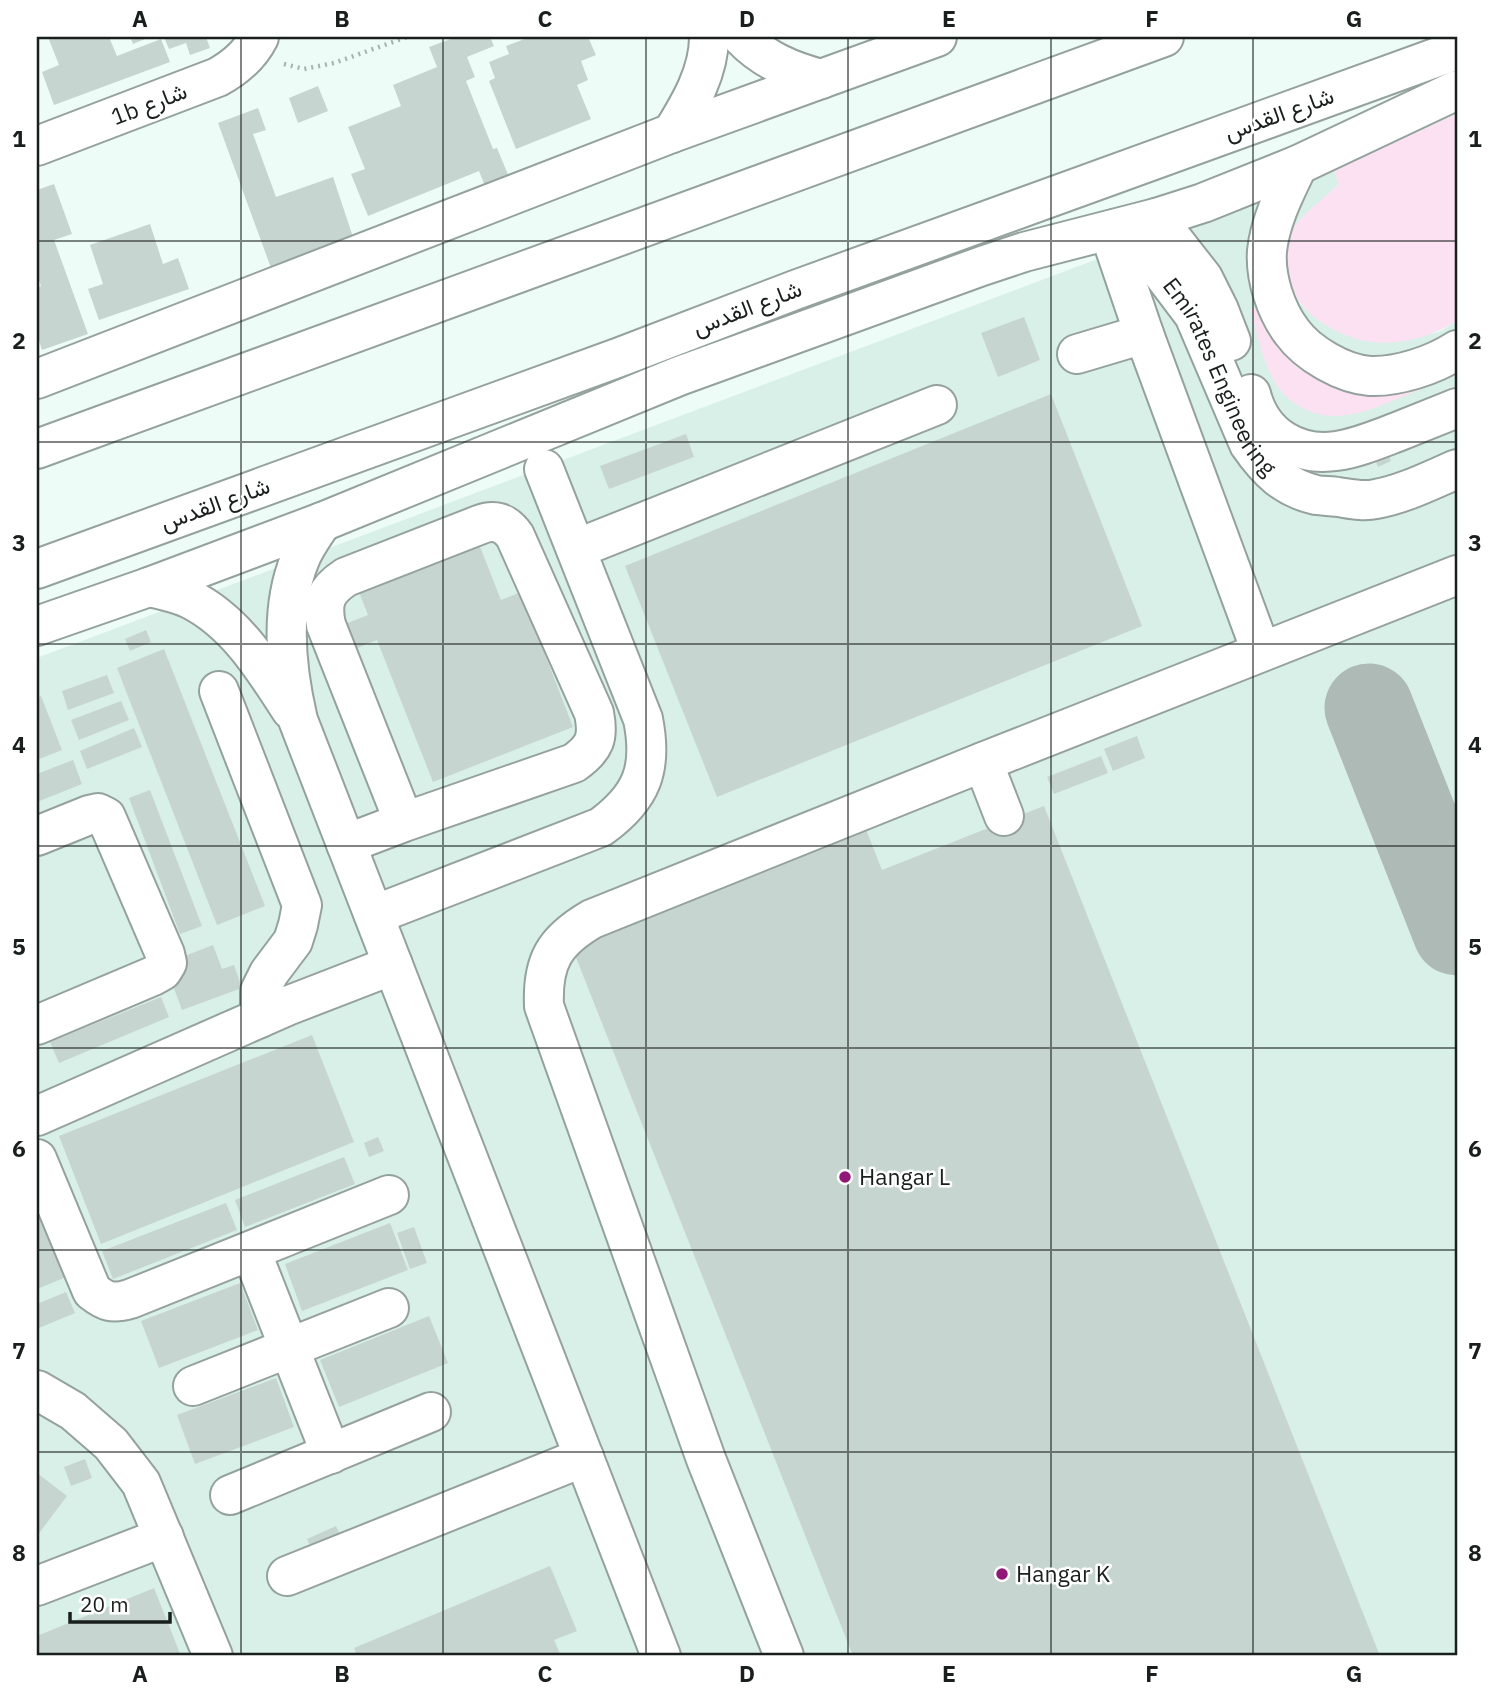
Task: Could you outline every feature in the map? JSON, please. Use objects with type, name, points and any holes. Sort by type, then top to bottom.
[{"type":"street","points":[[672,133],[690,105],[702,75],[709,37]]},
{"type":"street","points":[[742,37],[771,60],[795,72],[821,79]]},
{"type":"street","points":[[37,379],[672,133],[937,37]]},
{"type":"street","points":[[37,449],[1164,37]]},
{"type":"street","name":"1b شارع","points":[[37,146],[218,77],[232,69],[256,43]]},
{"type":"street","name":"شارع القدس","points":[[37,569],[1457,50]]},
{"type":"street","points":[[37,626],[323,522],[679,376],[982,266],[1203,203],[1298,165],[1457,90]]},
{"type":"street","points":[[1298,165],[1273,223],[1267,251],[1268,276],[1278,308],[1292,333],[1317,356],[1341,369],[1370,376],[1398,373],[1428,365],[1457,350]]},
{"type":"street","points":[[1156,218],[1193,263],[1212,293],[1250,387],[1258,414],[1277,437],[1298,448],[1321,453],[1336,452],[1359,446],[1457,408]]},
{"type":"street","points":[[1112,230],[1144,334],[1261,651]]},
{"type":"street","name":"Emirates Engineering","points":[[1112,230],[1160,270],[1194,315],[1250,444],[1262,463],[1277,478],[1296,489],[1317,495],[1359,500],[1398,493],[1457,469]]},
{"type":"street","points":[[1077,354],[1144,334]]},
{"type":"street","points":[[1250,387],[1293,422],[1326,429],[1343,426],[1457,382]]},
{"type":"street","points":[[576,549],[937,405]]},
{"type":"street","points":[[1339,497],[1373,477],[1457,443]]},
{"type":"street","points":[[374,915],[601,827],[618,815],[632,799],[642,780],[647,760],[643,719],[544,469]]},
{"type":"street","points":[[346,844],[574,763],[586,754],[595,742],[597,727],[594,713],[515,536],[509,528],[500,523],[489,521],[346,577],[334,585],[326,597],[323,611],[326,625],[404,822]]},
{"type":"street","points":[[323,522],[300,558],[289,597],[287,653],[290,687],[298,720],[661,1656]]},
{"type":"street","points":[[785,1656],[706,1459],[544,1006],[543,984],[548,964],[559,945],[574,930],[592,919],[1457,575]]},
{"type":"street","points":[[149,587],[188,598],[226,623],[262,667],[298,720]]},
{"type":"street","points":[[219,691],[302,905],[293,941],[269,973],[260,991],[260,1018]]},
{"type":"street","points":[[983,762],[1004,816]]},
{"type":"street","points":[[37,835],[89,815],[98,813],[106,817],[167,963],[162,971],[153,976],[37,1025]]},
{"type":"street","points":[[41,1103],[393,965]]},
{"type":"street","points":[[37,1159],[92,1291],[102,1300],[116,1303],[389,1195]]},
{"type":"street","points":[[251,1251],[331,1454]]},
{"type":"street","points":[[193,1386],[389,1308]]},
{"type":"street","points":[[37,1390],[73,1411],[111,1444],[141,1483],[213,1656]]},
{"type":"street","points":[[230,1494],[432,1412]]},
{"type":"street","points":[[287,1576],[584,1457]]},
{"type":"street","points":[[37,1586],[164,1537]]},
{"type":"path","points":[[256,43],[279,63],[304,69],[334,63],[407,37]]},
{"type":"shaded area","points":[[1457,114],[1457,321],[1425,336],[1390,343],[1350,337],[1321,322],[1298,300],[1287,272],[1289,243],[1296,224],[1339,184],[1334,170]]},
{"type":"shaded area","points":[[1334,170],[1339,184],[1296,225],[1294,295],[1304,308],[1322,323],[1367,341],[1391,342],[1439,332],[1457,321],[1457,1656],[37,1656],[37,658]]},
{"type":"shaded area","points":[[1257,307],[1267,330],[1289,360],[1322,381],[1344,387],[1457,362],[1457,375],[1363,412],[1336,416],[1309,411],[1289,399],[1270,373],[1251,310]]},
{"type":"building","points":[[48,37],[109,37],[117,56],[161,39],[170,62],[54,105],[42,72],[59,65]]},
{"type":"building","points":[[130,37],[150,37],[133,44]]},
{"type":"building","points":[[164,37],[206,37],[210,48],[190,55],[186,43],[169,49]]},
{"type":"building","points":[[456,37],[490,37],[494,46],[467,57],[475,77],[466,81],[493,149],[497,148],[509,177],[485,186],[479,171],[368,216],[351,174],[365,169],[348,127],[401,106],[393,85],[437,67],[429,47]]},
{"type":"building","points":[[530,37],[588,37],[596,55],[581,61],[588,80],[577,85],[591,119],[516,149],[489,81],[495,78],[489,62],[509,54],[506,46]]},
{"type":"building","points":[[318,86],[328,111],[298,123],[289,98]]},
{"type":"building","points":[[258,108],[266,130],[253,134],[276,197],[333,177],[353,237],[271,268],[218,123]]},
{"type":"building","points":[[54,184],[72,234],[54,240],[88,334],[42,350],[37,334],[37,288],[41,286],[37,275],[37,190]]},
{"type":"building","points":[[150,224],[163,264],[178,258],[189,289],[99,320],[88,289],[103,284],[90,245]]},
{"type":"building","points":[[1024,317],[1040,360],[998,377],[981,333]]},
{"type":"building","points":[[1051,394],[1142,626],[717,797],[625,566]]},
{"type":"building","points":[[686,434],[694,457],[609,489],[600,466]]},
{"type":"building","points":[[1386,448],[1391,461],[1378,467],[1373,454]]},
{"type":"building","points":[[479,544],[501,600],[521,592],[573,727],[433,782],[377,640],[355,649],[345,624],[368,615],[359,592]]},
{"type":"building","points":[[146,630],[151,642],[130,651],[125,639]]},
{"type":"building","points":[[164,649],[265,906],[217,925],[117,668]]},
{"type":"building","points":[[107,675],[114,693],[68,710],[62,691]]},
{"type":"building","points":[[41,696],[62,750],[37,760],[37,698]]},
{"type":"building","points":[[121,701],[129,720],[79,740],[71,720]]},
{"type":"building","points":[[134,728],[142,747],[87,769],[80,751]]},
{"type":"building","points":[[1137,736],[1145,758],[1113,771],[1104,749]]},
{"type":"building","points":[[1101,756],[1108,773],[1054,794],[1047,777]]},
{"type":"building","points":[[73,760],[82,784],[37,802],[37,774]]},
{"type":"building","points":[[150,790],[202,926],[180,934],[129,798]]},
{"type":"building","points":[[1044,806],[1380,1656],[853,1656],[571,945],[865,827],[882,870]]},
{"type":"building","points":[[213,945],[222,969],[234,965],[242,988],[182,1010],[169,975],[186,969],[182,957]]},
{"type":"building","points":[[161,997],[169,1017],[59,1063],[50,1042]]},
{"type":"building","points":[[312,1035],[354,1142],[101,1244],[59,1136]]},
{"type":"building","points":[[378,1137],[384,1151],[369,1157],[364,1143]]},
{"type":"building","points":[[344,1157],[355,1184],[245,1227],[235,1200]]},
{"type":"building","points":[[37,1191],[71,1275],[37,1289]]},
{"type":"building","points":[[226,1203],[237,1230],[113,1279],[102,1251]]},
{"type":"building","points":[[390,1223],[408,1270],[302,1311],[285,1264]]},
{"type":"building","points":[[414,1227],[427,1263],[410,1269],[397,1233]]},
{"type":"building","points":[[240,1283],[258,1330],[159,1368],[141,1321]]},
{"type":"building","points":[[66,1292],[75,1313],[39,1328],[37,1304]]},
{"type":"building","points":[[429,1316],[448,1363],[339,1407],[320,1360]]},
{"type":"building","points":[[276,1378],[294,1427],[195,1464],[177,1415]]},
{"type":"building","points":[[85,1459],[92,1478],[71,1486],[64,1467]]},
{"type":"building","points":[[37,1473],[67,1496],[37,1536]]},
{"type":"building","points":[[336,1526],[343,1541],[314,1554],[307,1539]]},
{"type":"building","points":[[550,1566],[577,1631],[554,1640],[561,1656],[357,1656],[354,1648]]},
{"type":"building","points":[[154,1588],[181,1656],[37,1656],[37,1636]]},
{"type":"taxiway","points":[[1369,708],[1457,931]]},
{"type":"place","name":"Hangar L","points":[[845,1177]]},
{"type":"place","name":"Hangar K","points":[[1002,1574]]}]
